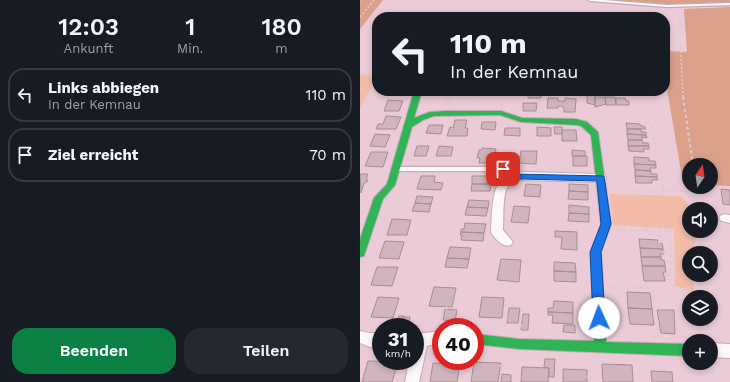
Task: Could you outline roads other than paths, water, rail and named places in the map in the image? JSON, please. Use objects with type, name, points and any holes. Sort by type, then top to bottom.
[{"type":"street","points":[[360,253],[379,198],[391,185],[417,96]]},
{"type":"street","points":[[408,126],[420,118],[433,114],[501,113],[521,120],[576,122],[590,128],[595,134],[597,140],[606,224],[596,252],[600,347]]},
{"type":"street","points":[[507,242],[497,232],[501,190],[506,182],[513,177],[523,176],[602,184]]},
{"type":"street","points":[[360,337],[372,340]]},
{"type":"street","points":[[484,340],[519,344],[682,350]]},
{"type":"street","points":[[718,350],[730,351]]},
{"type":"street","points":[[412,382],[414,370]]},
{"type":"lane","points":[[590,0],[679,6],[730,4]]},
{"type":"lane","points":[[395,169],[503,169],[513,177]]}]
